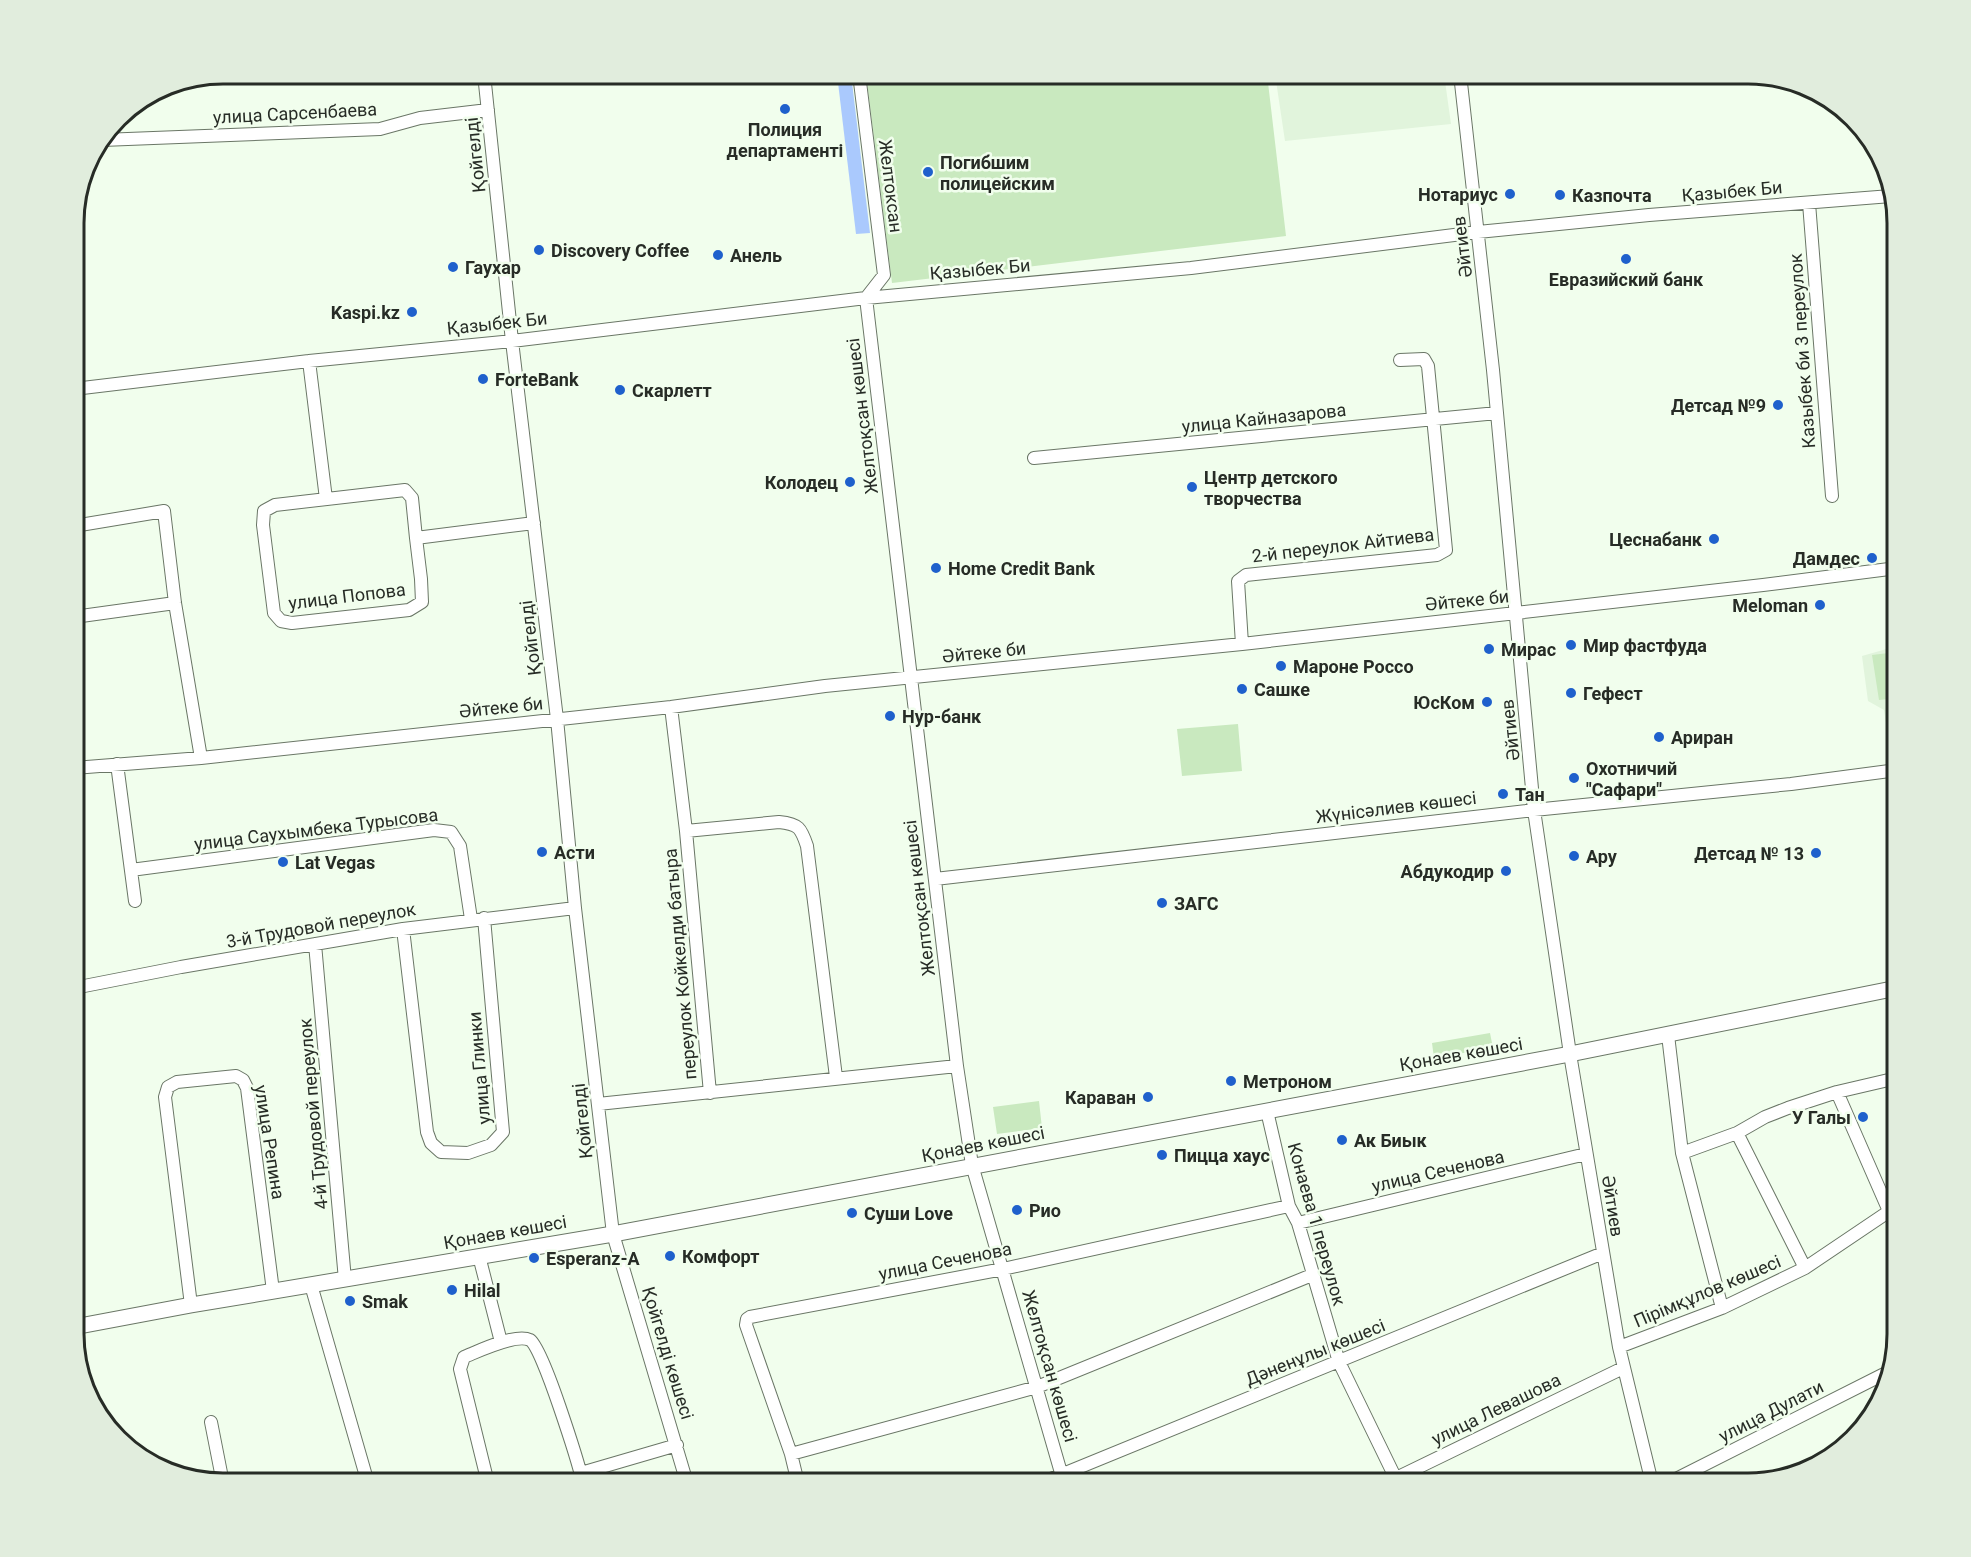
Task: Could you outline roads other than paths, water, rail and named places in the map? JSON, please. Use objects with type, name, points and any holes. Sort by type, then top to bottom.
[{"type":"main road","name":"Қонаев көшесі","points":[[84,1325],[613,1234],[1570,1054],[1887,990]]},
{"type":"street","name":"Қойгелді","points":[[485,84],[613,1234]]},
{"type":"street","name":"Желтоксан","points":[[860,84],[884,274],[866,298]]},
{"type":"street","name":"Әйтиев","points":[[1461,84],[1497,413],[1534,810],[1570,1054],[1619,1347],[1649,1473]]},
{"type":"street","name":"улица Сарсенбаева","points":[[112,140],[380,129],[420,118],[488,110]]},
{"type":"street","name":"Қазыбек Би","points":[[84,388],[309,361],[512,341],[866,298],[1191,267],[1478,232],[1649,215],[1884,197]]},
{"type":"street","name":"Казыбек би 3 переулок","points":[[1809,203],[1832,496]]},
{"type":"street","name":"Желтоқсан көшесі","points":[[866,298],[957,1066],[972,1165],[1061,1473]]},
{"type":"street","name":"2-й переулок Айтиева","points":[[1242,644],[1238,581],[1246,574],[1437,555],[1446,550],[1428,366],[1425,360],[1400,360]]},
{"type":"street","points":[[309,361],[326,499]]},
{"type":"street","name":"улица Кайназарова","points":[[1034,458],[1497,413]]},
{"type":"street","name":"улица Попова","points":[[405,490],[412,498],[416,538],[422,602],[410,610],[292,623],[281,621],[274,613],[263,525],[264,511],[275,505],[405,490]]},
{"type":"street","points":[[84,524],[164,511],[175,603],[201,758]]},
{"type":"street","points":[[416,538],[534,523]]},
{"type":"street","name":"Әйтеке би","points":[[84,767],[201,758],[671,707],[910,677],[1242,644],[1887,569]]},
{"type":"street","points":[[84,616],[175,603]]},
{"type":"street","name":"переулок Койкелди батыра","points":[[671,707],[686,831],[710,1093]]},
{"type":"street","points":[[117,764],[135,902]]},
{"type":"street","name":"Жүнісәлиев көшесі","points":[[935,879],[1887,771]]},
{"type":"street","name":"переулок Койкелди батыра","points":[[686,831],[779,822],[792,824],[802,830],[807,846],[836,1077]]},
{"type":"street","name":"улица Саухымбека Турысова","points":[[130,870],[434,830],[451,832],[460,846],[471,920]]},
{"type":"street","name":"3-й Трудовой переулок","points":[[84,986],[403,929],[575,908]]},
{"type":"street","name":"улица Глинки","points":[[403,929],[429,1138],[441,1152],[468,1153],[491,1145],[503,1132],[484,918]]},
{"type":"street","name":"4-й Трудовой переулок","points":[[315,944],[345,1280]]},
{"type":"street","points":[[1668,1035],[1682,1153],[1722,1308]]},
{"type":"street","name":"переулок Койкелди батыра","points":[[598,1104],[957,1066]]},
{"type":"street","name":"улица Репина","points":[[191,1305],[165,1097],[168,1087],[177,1082],[236,1076],[243,1080],[247,1088],[273,1291]]},
{"type":"street","points":[[1682,1153],[1737,1133],[1765,1117],[1837,1092],[1887,1081]]},
{"type":"street","points":[[1837,1092],[1887,1196]]},
{"type":"street","name":"Конаева 1 переулок","points":[[1267,1111],[1289,1206],[1298,1223],[1339,1362],[1387,1473]]},
{"type":"street","points":[[1737,1133],[1805,1268]]},
{"type":"street","name":"улица Сеченова","points":[[1298,1223],[1586,1154]]},
{"type":"street","name":"улица Сеченова","points":[[795,1473],[791,1454],[746,1325],[750,1317],[1003,1269],[1289,1206]]},
{"type":"street","name":"Пірімқұлов көшесі","points":[[1619,1347],[1722,1308],[1805,1268],[1887,1212]]},
{"type":"street","name":"Қойгелді көшесі","points":[[613,1234],[684,1473]]},
{"type":"street","name":"Дәненұлы көшесі","points":[[1077,1473],[1603,1253]]},
{"type":"street","points":[[479,1256],[501,1341]]},
{"type":"street","points":[[791,1454],[1037,1387],[1312,1275]]},
{"type":"street","points":[[311,1285],[365,1473]]},
{"type":"street","points":[[485,1473],[460,1369],[464,1357],[501,1341],[528,1338],[534,1342],[551,1384],[580,1473]]},
{"type":"street","name":"улица Левашова","points":[[1405,1473],[1623,1368]]},
{"type":"street","name":"улица Дулати","points":[[1690,1473],[1881,1376]]},
{"type":"street","points":[[211,1422],[222,1473]]},
{"type":"street","points":[[596,1473],[677,1445]]},
{"type":"water","points":[[838,84],[852,84],[870,233],[856,234]]},
{"type":"place","name":"Полиция департаменті","points":[[785,109]]},
{"type":"place","name":"Погибшим полицейским","points":[[928,172]]},
{"type":"place","name":"Нотариус","points":[[1510,194]]},
{"type":"place","name":"Казпочта","points":[[1560,195]]},
{"type":"place","name":"Discovery Coffee","points":[[539,250]]},
{"type":"place","name":"Анель","points":[[718,255]]},
{"type":"place","name":"Евразийский банк","points":[[1626,259]]},
{"type":"place","name":"Гаухар","points":[[453,267]]},
{"type":"place","name":"Kaspi.kz","points":[[412,312]]},
{"type":"place","name":"ForteBank","points":[[483,379]]},
{"type":"place","name":"Скарлетт","points":[[620,390]]},
{"type":"place","name":"Детсад №9","points":[[1778,405]]},
{"type":"place","name":"Колодец","points":[[850,482]]},
{"type":"place","name":"Центр детского творчества","points":[[1192,487]]},
{"type":"place","name":"Цеснабанк","points":[[1714,539]]},
{"type":"place","name":"Дамдес","points":[[1872,558]]},
{"type":"place","name":"Home Credit Bank","points":[[936,568]]},
{"type":"place","name":"Meloman","points":[[1820,605]]},
{"type":"place","name":"Мир фастфуда","points":[[1571,645]]},
{"type":"place","name":"Мирас","points":[[1489,649]]},
{"type":"place","name":"Мароне Россо","points":[[1281,666]]},
{"type":"place","name":"Сашке","points":[[1242,689]]},
{"type":"place","name":"Гефест","points":[[1571,693]]},
{"type":"place","name":"ЮсКом","points":[[1487,702]]},
{"type":"place","name":"Нур-банк","points":[[890,716]]},
{"type":"place","name":"Ариран","points":[[1659,737]]},
{"type":"place","name":"Охотничий \"Сафари\"","points":[[1574,778]]},
{"type":"place","name":"Тан","points":[[1503,794]]},
{"type":"place","name":"Асти","points":[[542,852]]},
{"type":"place","name":"Детсад № 13","points":[[1816,853]]},
{"type":"place","name":"Ару","points":[[1574,856]]},
{"type":"place","name":"Lat Vegas","points":[[283,862]]},
{"type":"place","name":"Абдукодир","points":[[1506,871]]},
{"type":"place","name":"ЗАГС","points":[[1162,903]]},
{"type":"place","name":"Метроном","points":[[1231,1081]]},
{"type":"place","name":"Караван","points":[[1148,1097]]},
{"type":"place","name":"У Галы","points":[[1863,1117]]},
{"type":"place","name":"Ак Биык","points":[[1342,1140]]},
{"type":"place","name":"Пицца хаус","points":[[1162,1155]]},
{"type":"place","name":"Рио","points":[[1017,1210]]},
{"type":"place","name":"Суши Love","points":[[852,1213]]},
{"type":"place","name":"Комфорт","points":[[670,1256]]},
{"type":"place","name":"Esperanz-A","points":[[534,1258]]},
{"type":"place","name":"Hilal","points":[[452,1290]]},
{"type":"place","name":"Smak","points":[[350,1301]]}]
